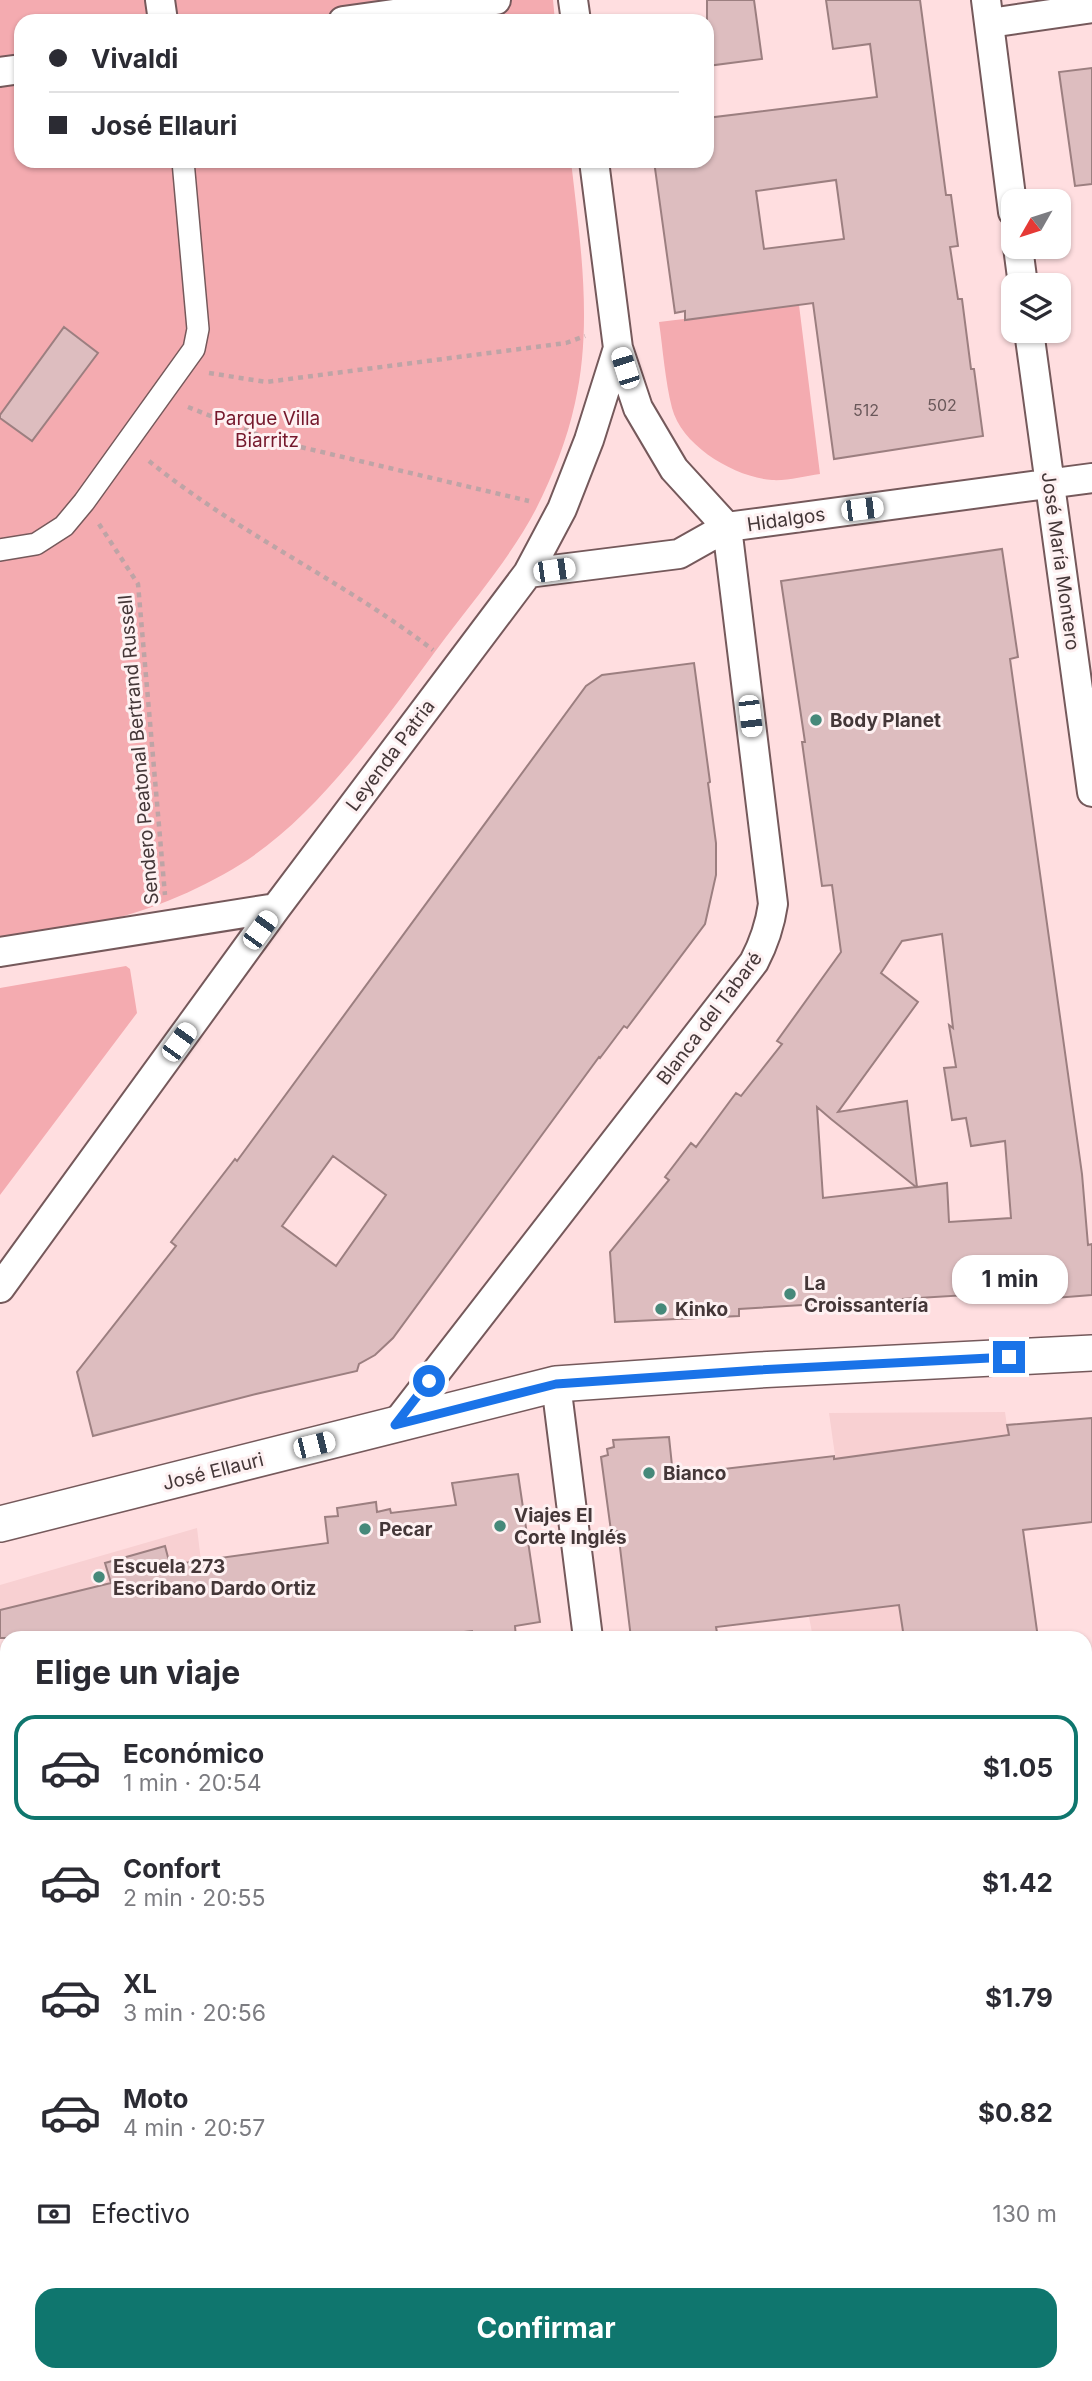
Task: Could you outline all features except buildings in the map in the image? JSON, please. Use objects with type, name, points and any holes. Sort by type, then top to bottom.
[{"type":"street","points":[[394,14],[496,0]]},
{"type":"street","points":[[1010,189],[988,11],[1092,8]]},
{"type":"street","points":[[0,550],[36,544],[64,526],[194,349],[198,329],[184,168]]},
{"type":"street","name":"Leyenda Patria","points":[[0,1288],[276,908],[528,573],[562,509],[589,440],[618,337],[595,168]]},
{"type":"street","points":[[618,337],[638,408],[674,469],[727,527]]},
{"type":"street","name":"José María Montero","points":[[1031,343],[1092,792]]},
{"type":"street","name":"Hidalgos","points":[[528,573],[679,554],[727,527],[1092,478]]},
{"type":"street","name":"Blanca del Tabaré","points":[[395,1425],[754,962],[764,944],[773,904],[727,527]]},
{"type":"street","points":[[0,953],[276,908]]},
{"type":"street","name":"José Ellauri","points":[[0,1524],[556,1384],[759,1370],[1092,1353]]},
{"type":"street","points":[[556,1384],[586,1631]]},
{"type":"path","points":[[181,369],[266,382],[618,337]]},
{"type":"path","points":[[162,394],[177,403],[271,440],[562,509]]},
{"type":"path","points":[[125,443],[175,483],[259,538],[346,589],[456,667]]},
{"type":"path","name":"Sendero Peatonal Bertrand Russell","points":[[84,502],[138,584],[167,927]]},
{"type":"shaded area","points":[[1005,1412],[1037,1631],[812,1631],[809,1617],[857,1610],[829,1413]]},
{"type":"shaded area","points":[[197,1528],[201,1561],[25,1631],[5,1631],[0,1609],[0,1585]]},
{"type":"green space","name":"Parque Villa Biarritz","points":[[0,0],[553,0],[554,14],[14,14],[14,168],[572,168],[581,251],[584,313],[580,373],[572,417],[559,457],[536,509],[494,575],[378,729],[326,790],[270,843],[241,864],[187,893],[110,920],[0,937]]},
{"type":"green space","points":[[799,305],[820,474],[778,480],[757,478],[726,466],[698,447],[686,435],[672,408],[659,322]]},
{"type":"green space","points":[[126,966],[130,969],[137,1013],[0,1195],[0,988]]},
{"type":"place","name":"Body Planet","points":[[816,720]]},
{"type":"place","name":"La Croissantería","points":[[790,1294]]},
{"type":"place","name":"Kinko","points":[[661,1309]]},
{"type":"place","name":"Bianco","points":[[649,1473]]},
{"type":"place","name":"Viajes El Corte Inglés","points":[[500,1526]]},
{"type":"place","name":"Pecar","points":[[365,1529]]},
{"type":"place","name":"Escuela 273 Escribano Dardo Ortiz","points":[[99,1577]]},
{"type":"route","points":[[429,1381],[395,1425],[556,1384],[1009,1357]]}]
